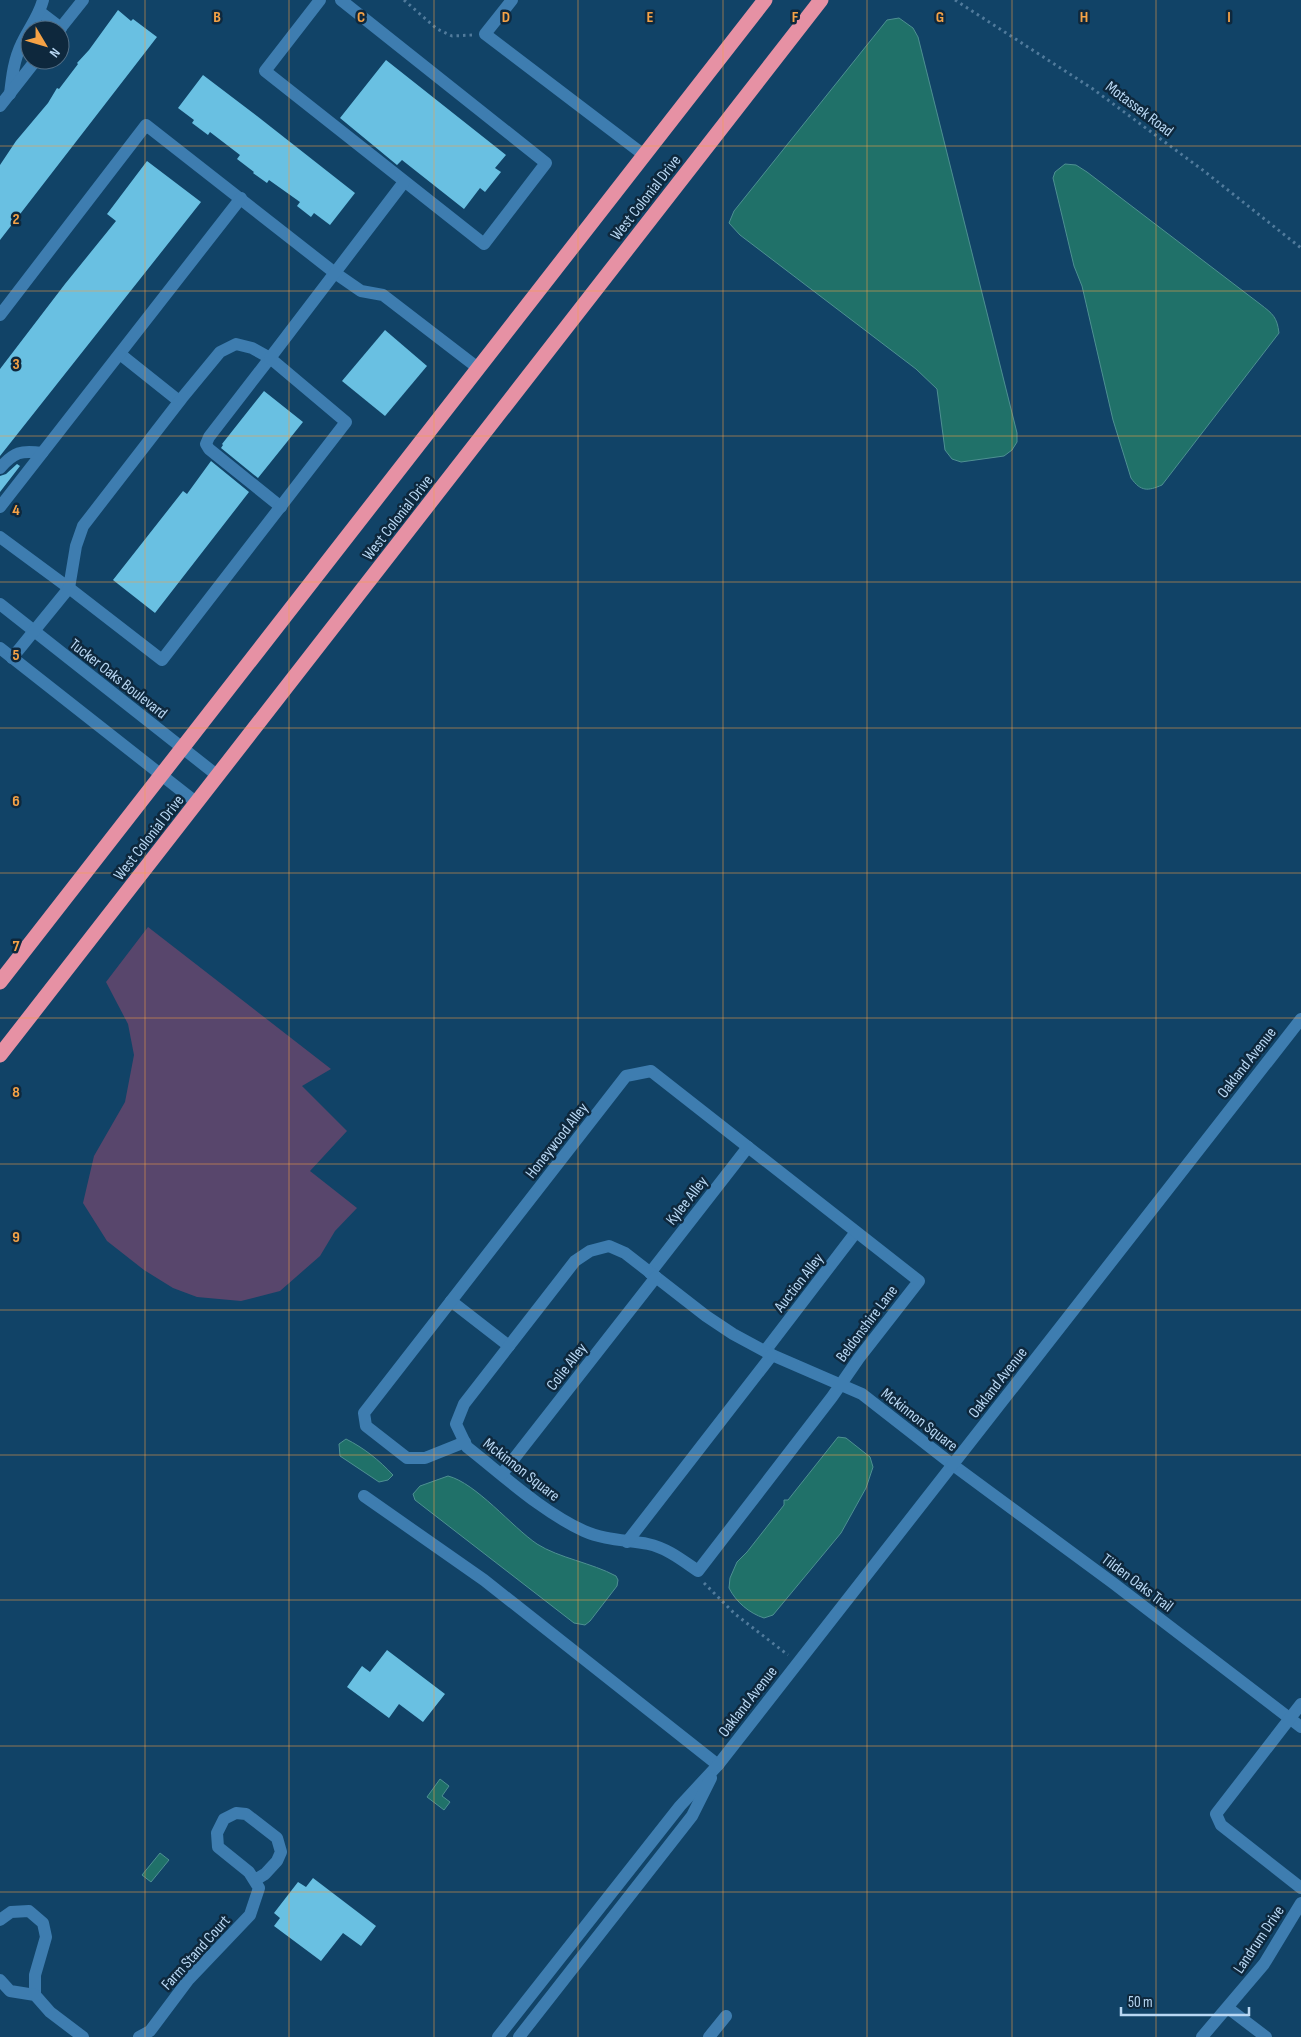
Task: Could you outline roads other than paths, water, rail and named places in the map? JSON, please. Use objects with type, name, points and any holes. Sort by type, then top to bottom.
[{"type":"highway","name":"West Colonial Drive","points":[[0,982],[765,0]]},
{"type":"highway","name":"West Colonial Drive","points":[[0,1056],[821,0]]},
{"type":"street","points":[[67,20],[83,0]]},
{"type":"street","points":[[320,0],[264,71],[484,244],[546,163],[341,0]]},
{"type":"street","points":[[512,0],[485,34],[644,155]]},
{"type":"street","points":[[10,94],[14,64],[41,6],[53,20]]},
{"type":"street","points":[[0,106],[28,70]]},
{"type":"street","points":[[0,315],[146,125],[335,273],[361,291],[383,295],[478,368]]},
{"type":"street","points":[[281,507],[209,449],[206,444],[209,437],[404,182]]},
{"type":"street","points":[[0,507],[241,198]]},
{"type":"street","points":[[0,537],[69,588],[162,660],[346,422],[270,358],[252,348],[236,344],[220,352],[179,401],[83,526],[76,546],[69,588],[12,658]]},
{"type":"street","points":[[120,354],[179,401]]},
{"type":"street","points":[[0,468],[17,453],[25,451],[42,453]]},
{"type":"street","name":"Tucker Oaks Boulevard","points":[[0,604],[218,776]]},
{"type":"street","points":[[0,648],[198,803]]},
{"type":"street","name":"Oakland Avenue","points":[[498,2037],[680,1806],[718,1765],[1301,1019]]},
{"type":"street","name":"Honeywood Alley","points":[[465,1442],[424,1458],[407,1458],[366,1426],[364,1413],[626,1076],[650,1072],[919,1281]]},
{"type":"street","name":"Kylee Alley","points":[[653,1275],[748,1147]]},
{"type":"street","name":"Auction Alley","points":[[626,1542],[856,1232]]},
{"type":"street","name":"Mckinnon Square","points":[[841,1385],[698,1571],[670,1552],[649,1544],[626,1542],[586,1532],[552,1513],[467,1447],[456,1424],[464,1404],[575,1261],[590,1251],[609,1246],[625,1253],[706,1316],[768,1353],[862,1394],[953,1465]]},
{"type":"street","name":"Colie Alley","points":[[502,1474],[653,1275]]},
{"type":"street","name":"Beldonshire Lane","points":[[841,1385],[859,1358],[919,1281]]},
{"type":"street","points":[[451,1301],[509,1346]]},
{"type":"street","name":"Tilden Oaks Trail","points":[[953,1465],[1114,1583],[1301,1727]]},
{"type":"street","points":[[364,1496],[484,1580],[718,1765]]},
{"type":"street","points":[[1301,1704],[1216,1814],[1221,1825],[1301,1888]]},
{"type":"street","name":"Oakland Avenue","points":[[519,2037],[692,1816],[718,1765]]},
{"type":"street","points":[[236,1813],[246,1814],[278,1838],[281,1852],[278,1861],[265,1874],[255,1880],[249,1872],[218,1847],[217,1833],[224,1819],[236,1813]]},
{"type":"street","name":"Farm Stand Court","points":[[139,2037],[150,2031],[189,1979],[250,1915],[259,1888],[255,1880]]},
{"type":"street","name":"Landrum Drive","points":[[1202,2037],[1264,1964],[1301,1903]]},
{"type":"street","points":[[0,1920],[11,1912],[29,1911],[43,1923],[46,1937],[35,1975],[35,1995]]},
{"type":"street","points":[[0,1980],[10,1991],[35,1995],[50,2012],[83,2037]]},
{"type":"street","points":[[1228,2008],[1266,2037]]},
{"type":"street","points":[[709,2037],[726,2016]]}]
